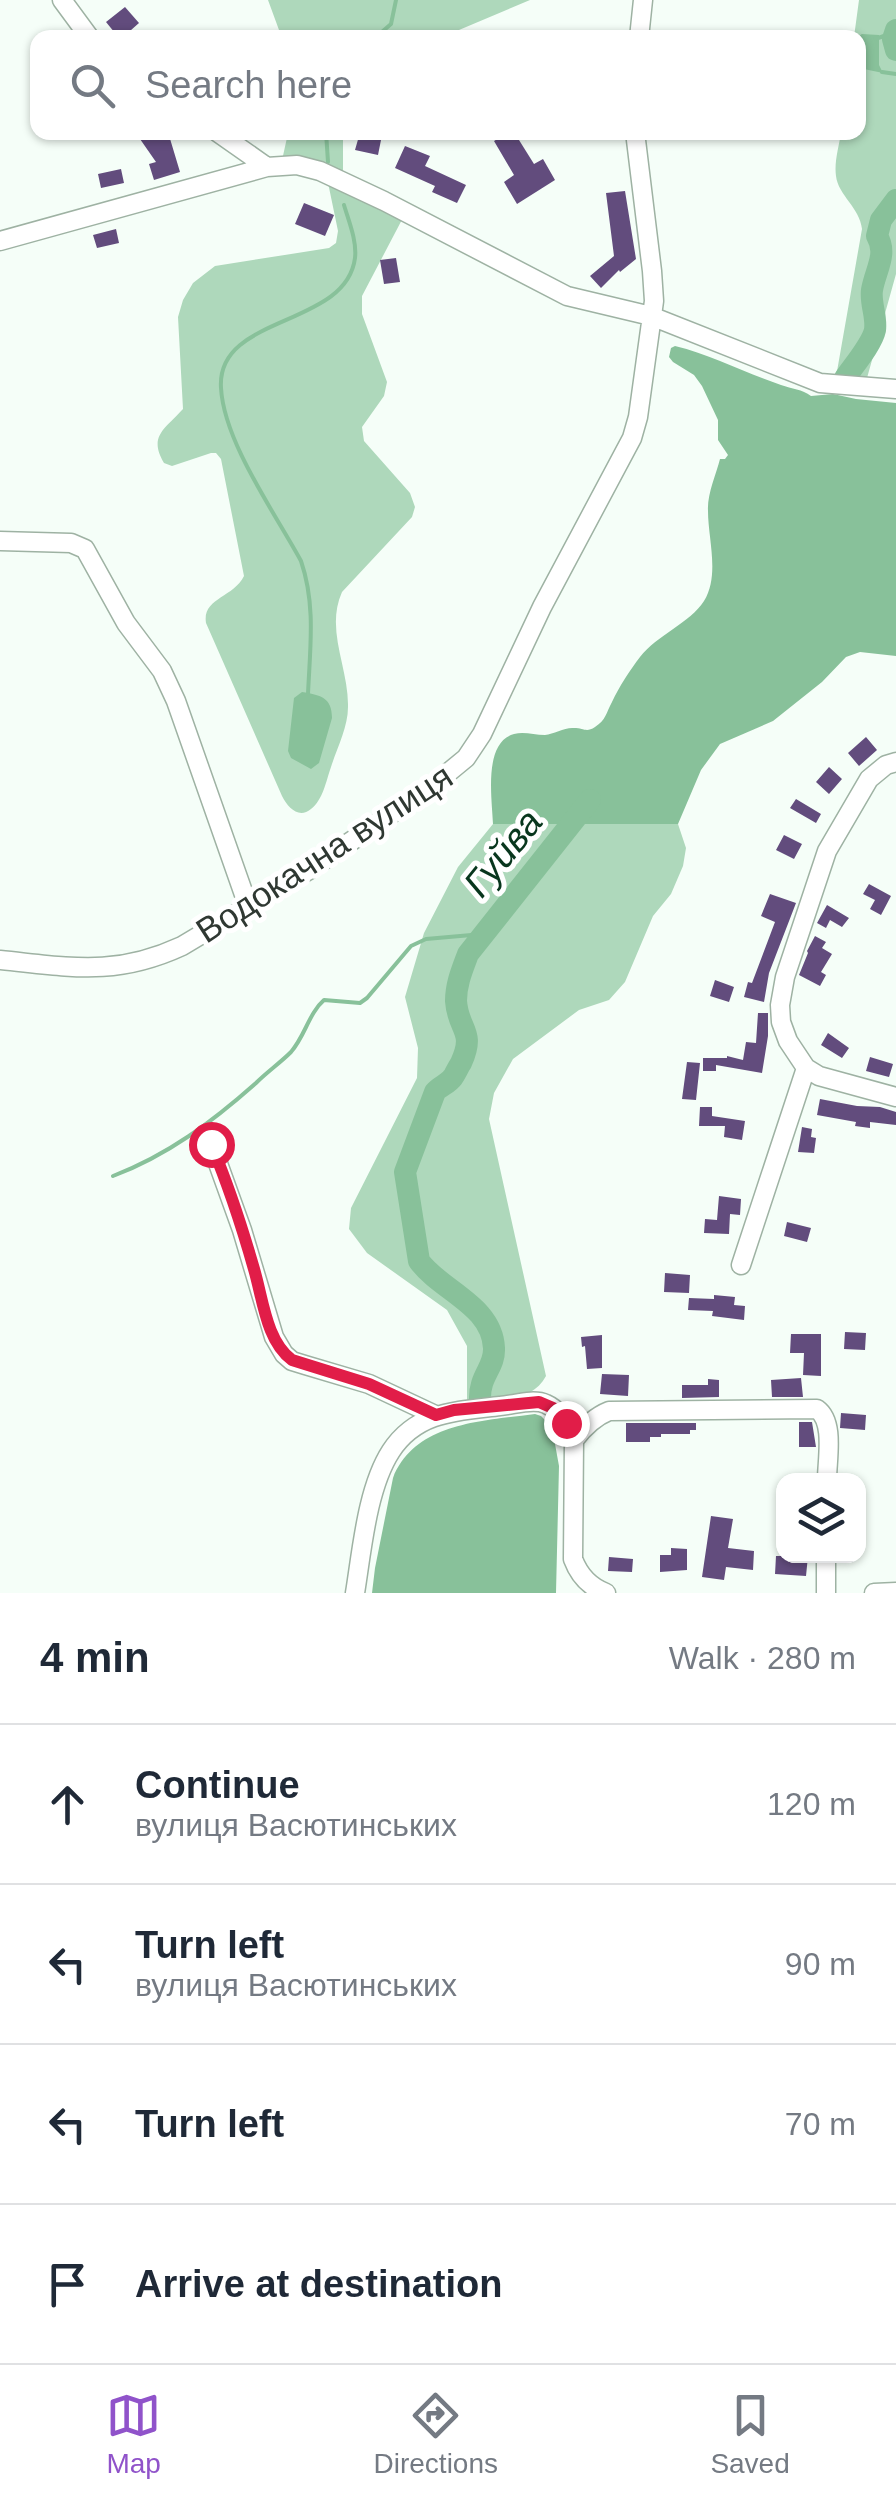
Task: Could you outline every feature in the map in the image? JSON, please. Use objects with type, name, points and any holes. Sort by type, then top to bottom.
[{"type":"street","points":[[62,0],[84,30]]},
{"type":"street","points":[[640,30],[643,0]]},
{"type":"street","points":[[228,140],[267,167]]},
{"type":"street","name":"Водокачна вулиця","points":[[0,960],[86,968],[133,965],[182,946],[309,870],[432,786],[466,758],[482,734],[542,607],[632,438],[654,300],[635,140]]},
{"type":"street","points":[[0,241],[267,167],[314,168],[557,292],[651,316],[805,378],[838,386],[896,389]]},
{"type":"street","points":[[0,541],[71,543],[85,549],[126,623],[162,671],[176,700],[248,906]]},
{"type":"street","points":[[896,762],[869,779],[827,851],[785,977],[780,1005],[788,1041],[806,1068],[819,1076],[896,1097]]},
{"type":"street","points":[[741,1265],[806,1068]]},
{"type":"street","points":[[211,1144],[242,1230],[270,1327],[284,1354],[369,1384],[436,1415]]},
{"type":"street","points":[[355,1593],[383,1468],[401,1439],[436,1415],[528,1402],[547,1404],[566,1423],[574,1440],[574,1558],[577,1569],[598,1591]]},
{"type":"street","points":[[574,1440],[583,1428],[609,1411],[817,1409],[823,1412],[828,1425],[827,1473]]},
{"type":"street","points":[[826,1563],[826,1593]]},
{"type":"street","points":[[874,1593],[896,1592]]},
{"type":"shaded area","points":[[268,0],[530,0],[459,30],[279,30]]},
{"type":"shaded area","points":[[859,0],[896,0],[896,274],[867,378],[836,377],[862,229],[838,183],[836,171],[840,140],[866,140],[866,30],[855,30]]},
{"type":"shaded area","points":[[866,34],[879,35],[879,65],[883,73],[866,69]]},
{"type":"shaded area","points":[[286,140],[343,140],[343,181],[406,212],[362,296],[362,314],[387,382],[384,396],[362,427],[364,441],[410,493],[415,507],[412,517],[342,592],[336,621],[347,692],[346,722],[321,795],[311,809],[302,813],[291,808],[282,796],[206,623],[213,603],[244,576],[221,459],[211,453],[172,466],[164,463],[158,446],[161,433],[183,409],[178,317],[193,283],[215,266],[329,248],[336,243],[338,231],[326,173],[281,165]]},
{"type":"shaded area","points":[[675,346],[811,396],[833,394],[896,403],[896,656],[860,652],[846,657],[773,721],[720,744],[701,770],[678,824],[493,824],[493,759],[504,739],[518,733],[545,735],[571,728],[589,730],[599,724],[640,657],[698,609],[709,591],[709,498],[720,459],[728,455],[718,440],[718,420],[702,386],[669,357]]},
{"type":"shaded area","points":[[302,692],[324,698],[332,718],[319,763],[311,769],[291,758],[288,751],[294,698]]},
{"type":"shaded area","points":[[493,824],[678,824],[686,848],[671,894],[653,916],[625,982],[609,1000],[579,1010],[513,1059],[494,1093],[489,1119],[546,1376],[522,1396],[467,1402],[467,1346],[447,1310],[367,1253],[349,1229],[351,1208],[417,1078],[418,1048],[405,997],[424,933],[458,867]]},
{"type":"shaded area","points":[[535,1414],[546,1421],[553,1433],[559,1466],[556,1593],[372,1593],[393,1478],[403,1459],[417,1445],[453,1428]]},
{"type":"building","points":[[125,7],[139,23],[131,30],[112,30],[106,22]]},
{"type":"building","points":[[141,140],[170,140],[180,172],[154,180],[149,164],[156,162]]},
{"type":"building","points":[[358,140],[381,140],[378,155],[355,150]]},
{"type":"building","points":[[519,140],[534,164],[543,159],[555,180],[517,204],[504,182],[514,175],[494,141]]},
{"type":"building","points":[[405,146],[430,156],[425,166],[466,185],[457,203],[432,192],[435,186],[395,168]]},
{"type":"building","points":[[121,169],[124,183],[101,188],[98,174]]},
{"type":"building","points":[[625,191],[636,259],[601,288],[590,276],[614,256],[606,193]]},
{"type":"building","points":[[304,203],[334,215],[325,236],[295,224]]},
{"type":"building","points":[[116,229],[119,243],[97,248],[93,235]]},
{"type":"building","points":[[396,258],[400,282],[384,284],[380,260]]},
{"type":"building","points":[[866,737],[877,750],[859,766],[848,753]]},
{"type":"building","points":[[829,767],[842,779],[829,794],[816,782]]},
{"type":"building","points":[[796,799],[821,814],[816,823],[790,808]]},
{"type":"building","points":[[784,835],[802,844],[794,859],[776,850]]},
{"type":"building","points":[[869,884],[891,896],[881,915],[870,909],[875,900],[863,894]]},
{"type":"building","points":[[770,894],[796,903],[769,973],[764,1002],[744,997],[775,922],[761,916]]},
{"type":"building","points":[[827,905],[849,918],[842,927],[830,920],[826,928],[817,923]]},
{"type":"building","points":[[815,936],[826,942],[822,948],[832,954],[821,972],[826,975],[820,986],[799,975]]},
{"type":"building","points":[[715,980],[734,987],[729,1002],[710,996]]},
{"type":"building","points":[[758,1013],[768,1013],[762,1073],[716,1065],[716,1071],[703,1071],[703,1058],[727,1056],[743,1060],[746,1042],[756,1043]]},
{"type":"building","points":[[828,1033],[849,1048],[842,1058],[821,1045]]},
{"type":"building","points":[[870,1057],[893,1064],[889,1077],[866,1071]]},
{"type":"building","points":[[687,1062],[700,1063],[696,1100],[682,1099]]},
{"type":"building","points":[[820,1099],[896,1112],[896,1125],[870,1122],[870,1128],[817,1115]]},
{"type":"building","points":[[700,1107],[712,1107],[712,1116],[745,1121],[742,1140],[724,1137],[725,1126],[699,1126]]},
{"type":"building","points":[[802,1127],[812,1129],[811,1137],[816,1138],[814,1153],[798,1152]]},
{"type":"building","points":[[719,1196],[741,1199],[740,1215],[730,1214],[729,1234],[704,1233],[705,1219],[717,1220]]},
{"type":"building","points":[[787,1222],[811,1228],[807,1242],[784,1236]]},
{"type":"building","points":[[665,1273],[690,1275],[689,1293],[664,1292]]},
{"type":"building","points":[[714,1295],[735,1297],[734,1305],[745,1306],[744,1320],[712,1316],[713,1311],[688,1310],[689,1298],[714,1299]]},
{"type":"building","points":[[845,1332],[866,1333],[865,1350],[844,1349]]},
{"type":"building","points":[[791,1334],[821,1334],[821,1376],[803,1375],[804,1353],[790,1353]]},
{"type":"building","points":[[602,1335],[602,1368],[587,1369],[581,1337]]},
{"type":"building","points":[[602,1374],[629,1375],[628,1396],[600,1394]]},
{"type":"building","points":[[801,1378],[803,1397],[772,1397],[771,1380]]},
{"type":"building","points":[[708,1379],[719,1380],[719,1397],[682,1398],[682,1385],[708,1385]]},
{"type":"building","points":[[841,1413],[866,1415],[865,1430],[840,1428]]},
{"type":"building","points":[[799,1422],[812,1422],[816,1447],[799,1447]]},
{"type":"building","points":[[626,1423],[696,1423],[696,1430],[690,1430],[690,1434],[661,1434],[650,1437],[650,1442],[626,1442]]},
{"type":"building","points":[[711,1516],[733,1519],[728,1548],[754,1551],[753,1570],[726,1567],[724,1580],[702,1577]]},
{"type":"building","points":[[671,1548],[687,1549],[687,1570],[660,1572],[660,1555],[671,1555]]},
{"type":"building","points":[[776,1556],[776,1563],[807,1563],[806,1576],[775,1574]]},
{"type":"building","points":[[609,1557],[633,1559],[632,1572],[608,1571]]},
{"type":"waterway","points":[[384,30],[391,24],[396,0]]},
{"type":"waterway","name":"Гуйва","points":[[896,30],[896,50]]},
{"type":"waterway","points":[[875,39],[893,33]]},
{"type":"waterway","points":[[882,72],[896,74]]},
{"type":"waterway","points":[[327,140],[328,162]]},
{"type":"waterway","name":"Гуйва","points":[[845,378],[875,330],[872,290],[881,249],[877,236],[881,220],[896,200]]},
{"type":"waterway","points":[[308,694],[311,627],[306,577],[301,561],[241,454],[224,409],[221,388],[225,364],[239,346],[330,297],[346,281],[355,252],[344,205]]},
{"type":"waterway","name":"Гуйва","points":[[480,1400],[494,1355],[491,1333],[475,1309],[419,1261],[405,1172],[435,1092],[453,1077],[465,1052],[467,1037],[456,1001],[468,954],[590,800]]},
{"type":"waterway","points":[[113,1176],[171,1148],[239,1097],[291,1052],[324,1000],[360,1003],[411,946],[426,939],[483,934]]},
{"type":"route","points":[[211,1144],[274,1337],[284,1354],[369,1384],[436,1415],[539,1402],[553,1408],[566,1423]]}]
